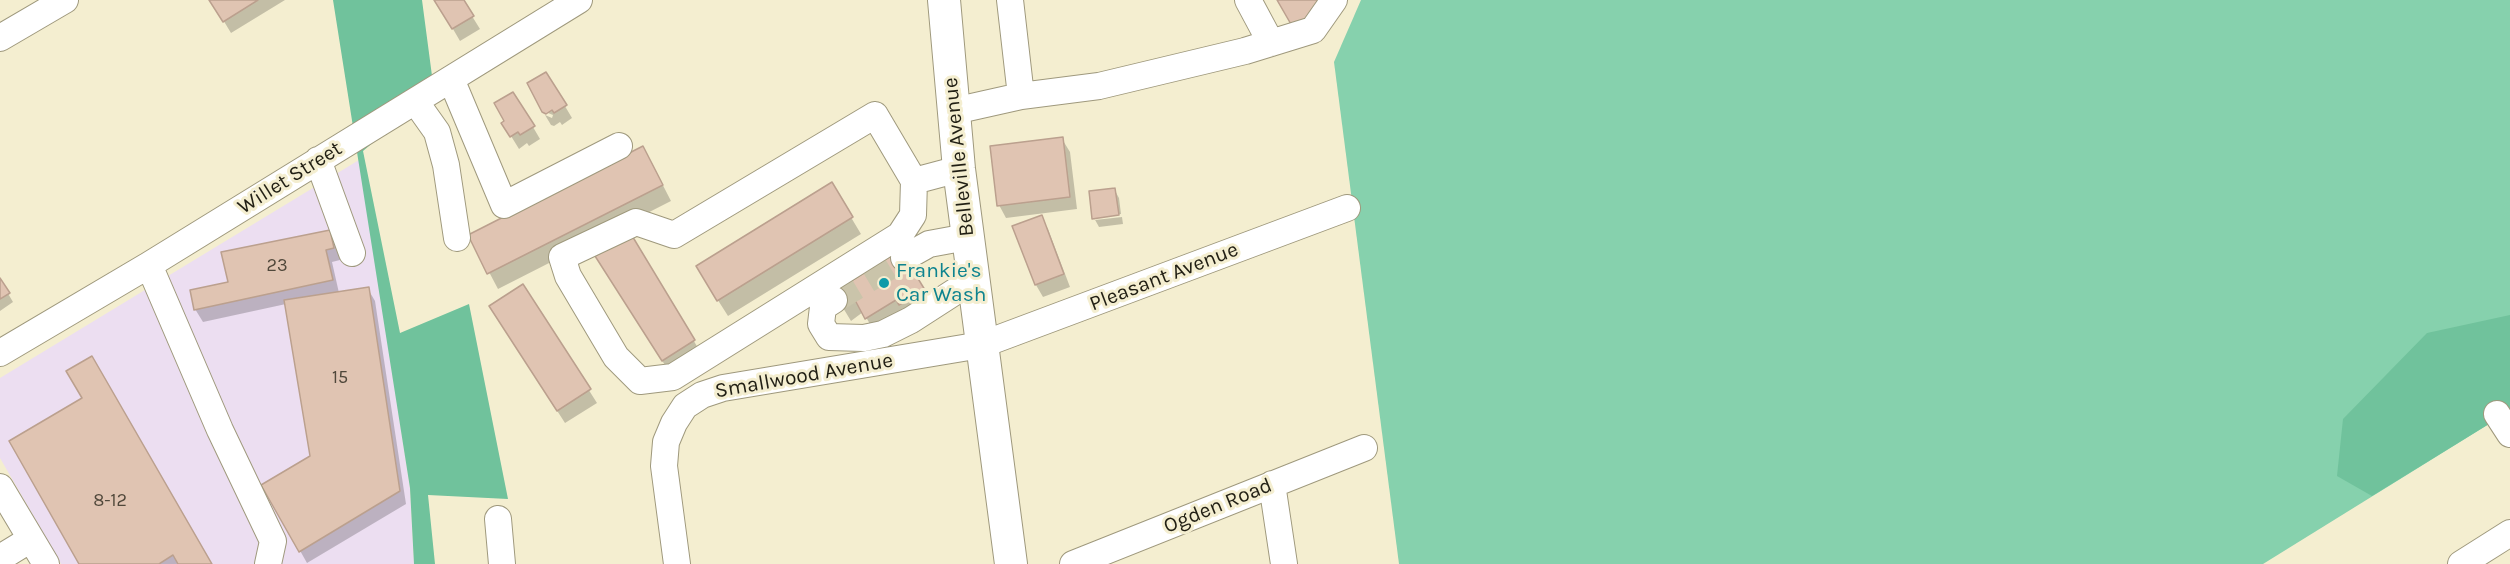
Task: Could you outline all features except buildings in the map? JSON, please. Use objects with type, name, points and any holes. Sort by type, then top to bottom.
[{"type":"main road","name":"Belleville Avenue","points":[[944,0],[967,237],[1011,564]]},
{"type":"street","points":[[0,38],[65,0]]},
{"type":"street","name":"Willet Street","points":[[0,353],[149,265],[579,0]]},
{"type":"street","points":[[1010,0],[1021,96]]},
{"type":"street","points":[[1248,0],[1271,43]]},
{"type":"street","points":[[954,111],[1021,96],[1099,86],[1271,43],[1313,30],[1334,0]]},
{"type":"street","points":[[451,79],[504,205],[619,146]]},
{"type":"street","points":[[415,100],[437,132],[446,165],[457,238]]},
{"type":"street","points":[[875,115],[914,182],[913,215],[900,235],[673,376],[640,381],[616,357],[568,276],[562,258],[636,222],[674,235],[875,115]]},
{"type":"street","points":[[318,160],[352,253]]},
{"type":"street","points":[[914,182],[959,169]]},
{"type":"street","name":"Pleasant Avenue","points":[[981,345],[1347,208]]},
{"type":"street","points":[[904,258],[929,244],[967,237]]},
{"type":"street","points":[[149,265],[220,430],[273,541],[268,564]]},
{"type":"street","points":[[834,300],[823,307],[821,324],[829,337],[864,338],[883,334],[911,320],[973,280]]},
{"type":"street","name":"Smallwood Avenue","points":[[677,564],[664,466],[666,442],[674,423],[686,406],[702,395],[723,388],[981,345]]},
{"type":"street","name":"Ogden Road","points":[[1073,564],[1364,448]]},
{"type":"street","points":[[1272,484],[1284,564]]},
{"type":"street","points":[[0,487],[46,564]]},
{"type":"street","points":[[498,519],[502,564]]},
{"type":"street","points":[[2461,564],[2510,533]]},
{"type":"street","points":[[0,558],[31,539]]},
{"type":"shaded area","points":[[359,160],[410,488],[414,564],[61,564],[0,458],[0,378]]},
{"type":"green space","points":[[333,0],[422,0],[434,91],[363,151],[400,333],[469,304],[508,499],[428,495],[435,564],[414,564],[410,488]]},
{"type":"green space","points":[[1361,0],[2510,0],[2510,411],[2263,564],[1399,564],[1334,62]]},
{"type":"green space","points":[[2510,315],[2510,411],[2372,496],[2337,476],[2343,419],[2427,333]]},
{"type":"tunnel","points":[[834,300],[904,258]]},
{"type":"place","name":"Frankie's Car Wash","points":[[884,283]]}]
